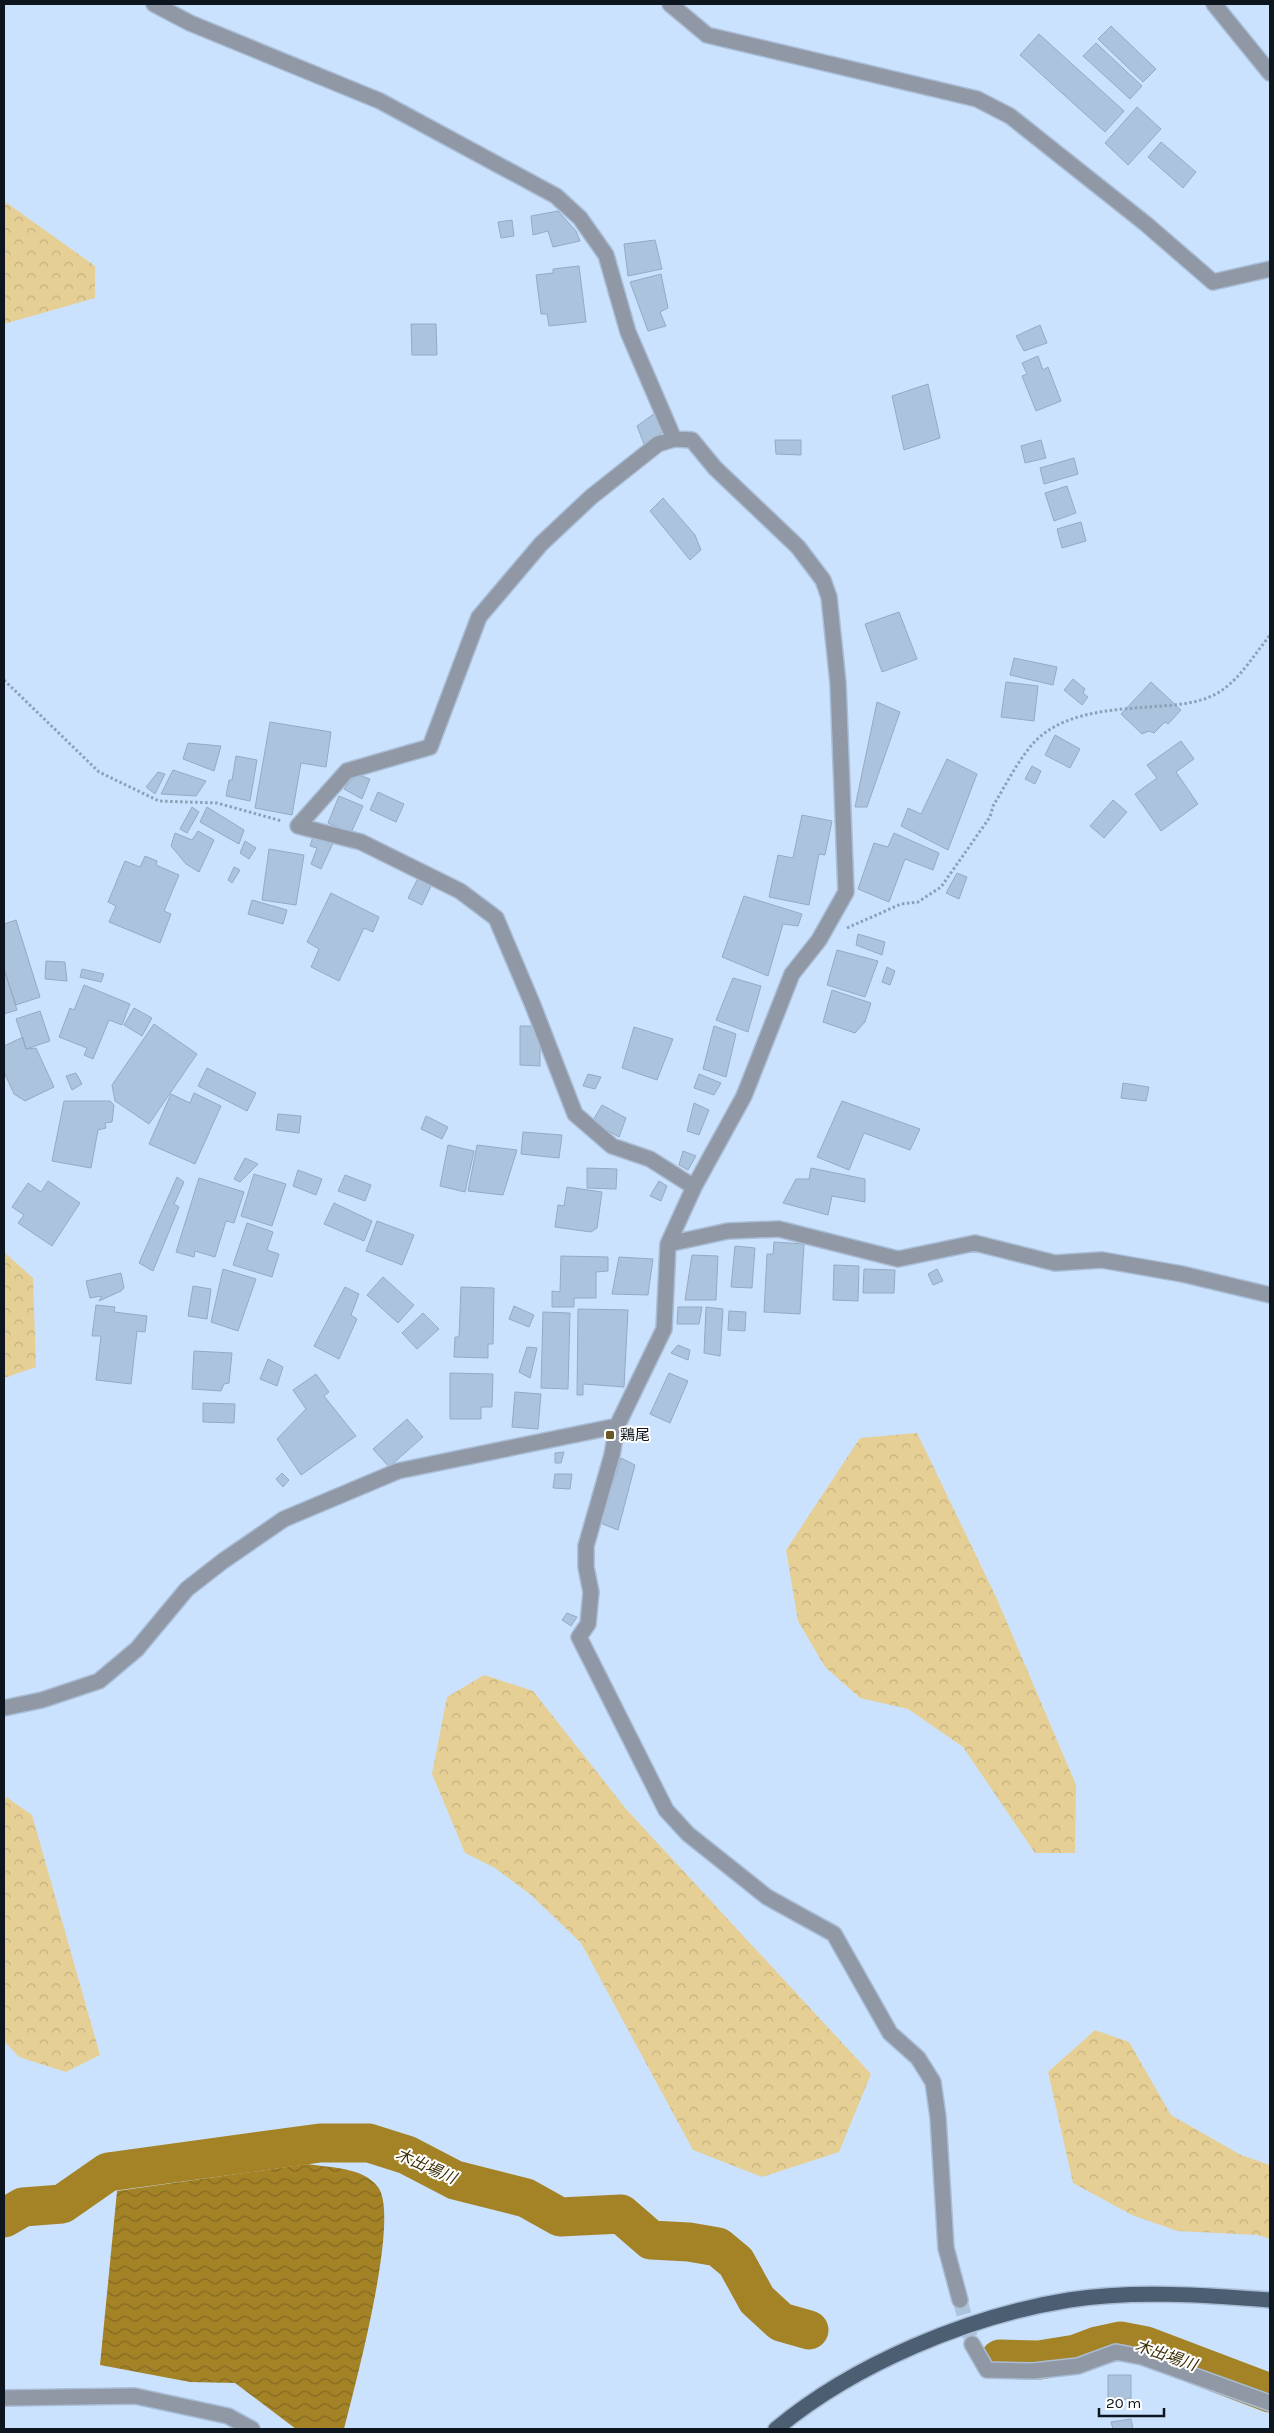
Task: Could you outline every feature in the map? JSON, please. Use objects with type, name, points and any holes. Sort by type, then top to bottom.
[{"type":"main road","points":[[776,2429],[827,2393],[882,2363],[948,2333],[1012,2314],[1070,2300],[1146,2295],[1270,2300]]},
{"type":"street","points":[[154,4],[190,23],[380,101],[556,196],[580,218],[606,255],[628,332],[674,439]]},
{"type":"street","points":[[670,4],[707,35],[976,99],[1010,116],[1146,224],[1212,282],[1270,269]]},
{"type":"street","points":[[1214,4],[1270,73]]},
{"type":"street","points":[[694,1187],[650,1159],[612,1146],[575,1114],[532,1003],[496,918],[460,891],[361,842],[298,826],[347,772],[430,746],[479,617],[541,544],[584,504],[658,444],[674,439],[692,440],[715,468],[798,547],[824,580],[829,596],[838,682],[846,892],[818,940],[792,974],[744,1096],[694,1187],[668,1244],[664,1329],[617,1426],[612,1455],[586,1546],[586,1567],[591,1592],[588,1624],[579,1637],[666,1810],[688,1834],[767,1897],[834,1934],[890,2033],[918,2058],[933,2082],[940,2144],[946,2248],[960,2300]]},
{"type":"street","points":[[668,1244],[728,1231],[779,1230],[898,1259],[975,1243],[1056,1262],[1102,1260],[1182,1274],[1270,1295]]},
{"type":"street","points":[[4,1708],[42,1700],[99,1681],[137,1649],[187,1589],[223,1561],[284,1519],[398,1471],[617,1426]]},
{"type":"street","points":[[972,2344],[987,2370],[1033,2372],[1069,2367],[1116,2352],[1142,2357],[1270,2403]]},
{"type":"street","points":[[4,2398],[135,2396],[228,2416],[252,2429]]},
{"type":"path","points":[[846,928],[900,904],[918,902],[941,887],[990,817],[993,806],[1027,750],[1057,725],[1100,711],[1188,703],[1215,694],[1232,682],[1270,635]]},
{"type":"path","points":[[4,680],[99,772],[160,802],[217,803],[298,826]]},
{"type":"green space","points":[[4,201],[95,266],[95,298],[4,324]]},
{"type":"green space","points":[[4,1252],[33,1278],[36,1367],[4,1378]]},
{"type":"green space","points":[[917,1433],[997,1599],[1076,1785],[1075,1853],[1035,1853],[963,1747],[908,1709],[860,1698],[825,1667],[798,1621],[786,1550],[860,1438]]},
{"type":"green space","points":[[484,1675],[533,1691],[626,1809],[871,2074],[839,2152],[762,2177],[693,2150],[581,1943],[531,1895],[495,1868],[465,1853],[432,1774],[447,1697]]},
{"type":"green space","points":[[6,1797],[32,1815],[100,2055],[66,2072],[19,2057],[4,2041],[4,1800]]},
{"type":"green space","points":[[1095,2030],[1129,2042],[1171,2115],[1241,2155],[1270,2165],[1270,2239],[1258,2235],[1177,2231],[1132,2215],[1073,2183],[1048,2072]]},
{"type":"water","points":[[308,2164],[355,2172],[372,2180],[378,2187],[384,2204],[384,2232],[380,2266],[365,2343],[344,2429],[296,2429],[235,2383],[190,2382],[100,2365],[117,2191]]},
{"type":"building","points":[[1111,26],[1156,69],[1143,82],[1098,39]]},
{"type":"building","points":[[1039,34],[1124,111],[1105,132],[1020,55]]},
{"type":"building","points":[[1096,43],[1142,86],[1130,99],[1083,56]]},
{"type":"building","points":[[1137,107],[1161,129],[1128,165],[1105,143]]},
{"type":"building","points":[[1161,142],[1196,172],[1183,188],[1148,157]]},
{"type":"building","points":[[558,211],[576,231],[580,241],[553,247],[548,231],[533,235],[531,216]]},
{"type":"building","points":[[512,220],[514,236],[501,238],[498,222]]},
{"type":"building","points":[[655,240],[662,269],[628,276],[624,244]]},
{"type":"building","points":[[579,266],[586,322],[549,326],[547,314],[541,314],[536,275],[553,273],[553,269]]},
{"type":"building","points":[[661,274],[668,308],[660,312],[666,326],[648,331],[630,282]]},
{"type":"building","points":[[411,324],[436,324],[437,355],[412,355]]},
{"type":"building","points":[[1040,325],[1047,343],[1024,351],[1016,336]]},
{"type":"building","points":[[1038,356],[1043,370],[1048,367],[1061,401],[1036,411],[1022,376],[1027,374],[1022,363]]},
{"type":"building","points":[[928,384],[940,438],[904,450],[892,396]]},
{"type":"building","points":[[655,413],[664,431],[644,444],[637,426]]},
{"type":"building","points":[[775,440],[801,440],[801,455],[776,454]]},
{"type":"building","points":[[1041,440],[1046,458],[1025,463],[1021,446]]},
{"type":"building","points":[[1074,458],[1078,474],[1044,484],[1040,468]]},
{"type":"building","points":[[1067,486],[1076,513],[1054,521],[1045,493]]},
{"type":"building","points":[[663,498],[695,535],[701,550],[690,560],[650,511]]},
{"type":"building","points":[[1081,522],[1086,541],[1062,548],[1057,529]]},
{"type":"building","points":[[899,612],[917,659],[882,672],[865,624]]},
{"type":"building","points":[[1014,658],[1057,667],[1053,685],[1010,675]]},
{"type":"building","points":[[1073,679],[1085,689],[1083,693],[1088,697],[1082,705],[1064,690]]},
{"type":"building","points":[[1006,682],[1038,686],[1034,721],[1001,717]]},
{"type":"building","points":[[1151,682],[1181,710],[1168,724],[1165,722],[1154,733],[1149,731],[1142,734],[1121,714]]},
{"type":"building","points":[[877,702],[900,712],[867,807],[855,807]]},
{"type":"building","points":[[270,722],[331,732],[326,767],[301,763],[292,815],[255,808]]},
{"type":"building","points":[[1055,735],[1080,749],[1070,768],[1045,755]]},
{"type":"building","points":[[1181,741],[1194,759],[1176,772],[1198,804],[1161,831],[1135,794],[1157,778],[1147,765]]},
{"type":"building","points":[[188,743],[221,746],[214,771],[183,759]]},
{"type":"building","points":[[236,756],[257,760],[250,801],[226,796],[229,780],[232,780]]},
{"type":"building","points":[[947,759],[977,774],[948,850],[901,826],[908,808],[921,814]]},
{"type":"building","points":[[1032,766],[1041,771],[1035,784],[1025,779]]},
{"type":"building","points":[[173,770],[206,781],[196,796],[161,794]]},
{"type":"building","points":[[158,772],[165,774],[155,794],[146,787]]},
{"type":"building","points":[[356,774],[370,779],[362,799],[344,789]]},
{"type":"building","points":[[378,792],[404,804],[396,822],[370,810]]},
{"type":"building","points":[[339,796],[363,806],[351,833],[328,823]]},
{"type":"building","points":[[1113,800],[1127,812],[1104,838],[1090,826]]},
{"type":"building","points":[[192,807],[199,812],[187,833],[180,829]]},
{"type":"building","points":[[207,807],[244,830],[239,844],[200,822]]},
{"type":"building","points":[[802,815],[832,821],[825,855],[819,854],[809,905],[769,897],[778,855],[793,858]]},
{"type":"building","points":[[198,831],[214,840],[199,872],[186,864],[171,846],[175,833],[192,840]]},
{"type":"building","points":[[894,833],[939,853],[933,870],[905,859],[889,902],[858,889],[874,843],[888,847]]},
{"type":"building","points":[[313,837],[333,843],[321,869],[311,864],[317,848],[310,846]]},
{"type":"building","points":[[245,841],[256,848],[249,859],[240,853]]},
{"type":"building","points":[[269,849],[304,855],[296,905],[262,900]]},
{"type":"building","points":[[145,856],[157,861],[156,865],[179,875],[164,911],[171,914],[160,943],[109,922],[116,906],[108,902],[125,861],[140,867]]},
{"type":"building","points":[[234,867],[240,870],[232,883],[228,880]]},
{"type":"building","points":[[957,873],[967,877],[959,899],[946,893]]},
{"type":"building","points":[[418,878],[432,884],[422,905],[408,898]]},
{"type":"building","points":[[331,893],[379,917],[373,932],[364,928],[339,981],[311,967],[319,949],[307,942]]},
{"type":"building","points":[[744,896],[802,914],[798,926],[783,924],[768,976],[722,957]]},
{"type":"building","points":[[252,900],[287,910],[283,924],[248,914]]},
{"type":"building","points":[[16,920],[40,997],[16,1005],[4,969],[4,924]]},
{"type":"building","points":[[858,934],[885,942],[882,955],[856,945]]},
{"type":"building","points":[[837,950],[878,961],[865,997],[827,985]]},
{"type":"building","points":[[46,961],[65,962],[67,981],[45,979]]},
{"type":"building","points":[[887,967],[895,971],[890,985],[882,982]]},
{"type":"building","points":[[4,969],[17,1010],[4,1014]]},
{"type":"building","points":[[82,969],[104,974],[101,982],[80,977]]},
{"type":"building","points":[[733,978],[761,986],[748,1032],[716,1020]]},
{"type":"building","points":[[84,985],[130,1004],[122,1025],[109,1020],[93,1059],[84,1055],[87,1048],[59,1037],[70,1008],[74,1010]]},
{"type":"building","points":[[832,990],[871,1003],[865,1022],[855,1033],[823,1022]]},
{"type":"building","points":[[134,1008],[152,1018],[142,1036],[124,1025]]},
{"type":"building","points":[[40,1011],[50,1041],[26,1049],[16,1019]]},
{"type":"building","points":[[154,1024],[197,1054],[149,1124],[115,1101],[112,1085]]},
{"type":"building","points":[[520,1026],[540,1026],[540,1066],[520,1065]]},
{"type":"building","points":[[714,1026],[736,1034],[726,1077],[703,1069]]},
{"type":"building","points":[[634,1027],[673,1039],[657,1080],[622,1068]]},
{"type":"building","points":[[23,1037],[26,1049],[36,1048],[54,1087],[25,1101],[14,1094],[4,1072],[4,1046]]},
{"type":"building","points":[[207,1068],[256,1093],[247,1111],[198,1086]]},
{"type":"building","points":[[76,1073],[82,1084],[72,1090],[66,1076]]},
{"type":"building","points":[[588,1074],[601,1077],[595,1089],[583,1086]]},
{"type":"building","points":[[699,1074],[721,1083],[714,1095],[694,1088]]},
{"type":"building","points":[[1123,1083],[1149,1087],[1146,1101],[1121,1098]]},
{"type":"building","points":[[194,1093],[221,1106],[195,1164],[149,1144],[171,1094],[190,1103]]},
{"type":"building","points":[[64,1101],[110,1101],[114,1105],[112,1122],[105,1123],[106,1128],[98,1130],[91,1168],[52,1161]]},
{"type":"building","points":[[842,1101],[920,1129],[910,1150],[864,1133],[849,1170],[817,1157]]},
{"type":"building","points":[[694,1103],[709,1110],[699,1135],[687,1131]]},
{"type":"building","points":[[602,1105],[626,1118],[619,1137],[592,1122]]},
{"type":"building","points":[[278,1114],[301,1116],[299,1133],[276,1130]]},
{"type":"building","points":[[426,1116],[448,1127],[442,1139],[421,1129]]},
{"type":"building","points":[[523,1132],[562,1135],[559,1158],[521,1154]]},
{"type":"building","points":[[448,1145],[474,1151],[465,1192],[440,1186]]},
{"type":"building","points":[[477,1145],[517,1150],[503,1195],[468,1191]]},
{"type":"building","points":[[683,1151],[696,1156],[688,1170],[679,1165]]},
{"type":"building","points":[[245,1158],[258,1164],[240,1182],[234,1179]]},
{"type":"building","points":[[587,1168],[617,1169],[616,1189],[587,1188]]},
{"type":"building","points":[[811,1168],[865,1179],[865,1202],[832,1196],[828,1215],[783,1203],[796,1179],[809,1179]]},
{"type":"building","points":[[298,1170],[322,1179],[316,1195],[293,1186]]},
{"type":"building","points":[[254,1174],[286,1184],[272,1226],[241,1216]]},
{"type":"building","points":[[345,1175],[371,1185],[365,1201],[338,1191]]},
{"type":"building","points":[[177,1177],[184,1182],[174,1204],[179,1207],[153,1271],[139,1263]]},
{"type":"building","points":[[199,1178],[244,1192],[234,1223],[226,1221],[215,1257],[195,1251],[194,1257],[176,1252]]},
{"type":"building","points":[[48,1181],[80,1203],[52,1246],[18,1223],[24,1215],[12,1207],[28,1183],[41,1192]]},
{"type":"building","points":[[659,1181],[667,1186],[661,1201],[650,1196]]},
{"type":"building","points":[[567,1187],[602,1192],[597,1228],[591,1232],[555,1227],[558,1205],[564,1206]]},
{"type":"building","points":[[334,1203],[372,1221],[364,1241],[324,1224]]},
{"type":"building","points":[[377,1221],[414,1235],[402,1265],[366,1251]]},
{"type":"building","points":[[247,1223],[273,1232],[267,1250],[279,1254],[272,1277],[233,1265]]},
{"type":"building","points":[[774,1242],[804,1244],[800,1314],[764,1312],[767,1254],[773,1254]]},
{"type":"building","points":[[735,1246],[755,1248],[752,1288],[731,1287]]},
{"type":"building","points":[[692,1255],[718,1256],[716,1300],[685,1300]]},
{"type":"building","points":[[561,1256],[608,1257],[608,1271],[596,1272],[596,1298],[574,1298],[574,1307],[552,1307],[552,1291],[560,1292]]},
{"type":"building","points":[[619,1257],[653,1259],[648,1295],[612,1294]]},
{"type":"building","points":[[834,1265],[859,1266],[858,1301],[833,1300]]},
{"type":"building","points":[[223,1269],[256,1279],[238,1331],[211,1322]]},
{"type":"building","points":[[864,1269],[895,1270],[894,1293],[863,1293]]},
{"type":"building","points":[[937,1269],[943,1281],[933,1285],[928,1274]]},
{"type":"building","points":[[121,1273],[124,1288],[121,1291],[99,1301],[102,1296],[90,1298],[86,1281]]},
{"type":"building","points":[[383,1277],[414,1305],[398,1323],[367,1295]]},
{"type":"building","points":[[193,1286],[211,1289],[207,1319],[188,1316]]},
{"type":"building","points":[[345,1287],[359,1294],[351,1315],[357,1319],[339,1359],[314,1346]]},
{"type":"building","points":[[461,1287],[494,1288],[493,1344],[488,1344],[488,1358],[454,1357],[455,1337],[459,1337]]},
{"type":"building","points":[[96,1305],[115,1307],[114,1312],[147,1316],[145,1332],[137,1331],[131,1384],[96,1380],[101,1336],[92,1336]]},
{"type":"building","points":[[514,1306],[534,1315],[529,1327],[509,1319]]},
{"type":"building","points":[[678,1307],[702,1307],[699,1324],[677,1324]]},
{"type":"building","points":[[706,1307],[723,1309],[720,1356],[704,1353]]},
{"type":"building","points":[[578,1309],[628,1310],[624,1387],[583,1384],[583,1395],[577,1395]]},
{"type":"building","points":[[729,1311],[746,1312],[745,1331],[728,1330]]},
{"type":"building","points":[[543,1312],[570,1313],[568,1389],[541,1388]]},
{"type":"building","points":[[423,1313],[439,1329],[417,1349],[402,1333]]},
{"type":"building","points":[[678,1345],[690,1350],[688,1360],[671,1353]]},
{"type":"building","points":[[527,1347],[537,1348],[530,1378],[519,1372]]},
{"type":"building","points":[[194,1351],[232,1353],[229,1383],[224,1384],[221,1391],[192,1389]]},
{"type":"building","points":[[268,1359],[283,1367],[277,1386],[260,1379]]},
{"type":"building","points":[[450,1373],[493,1374],[492,1407],[481,1407],[481,1419],[450,1419]]},
{"type":"building","points":[[669,1373],[688,1381],[670,1423],[650,1414]]},
{"type":"building","points":[[316,1374],[329,1392],[324,1396],[356,1436],[301,1475],[277,1439],[306,1409],[293,1390]]},
{"type":"building","points":[[515,1392],[541,1394],[538,1429],[512,1427]]},
{"type":"building","points":[[203,1403],[235,1404],[234,1423],[203,1422]]},
{"type":"building","points":[[407,1419],[423,1437],[389,1467],[373,1449]]},
{"type":"building","points":[[564,1452],[561,1463],[555,1463],[555,1453]]},
{"type":"building","points":[[621,1458],[635,1465],[618,1530],[600,1523]]},
{"type":"building","points":[[282,1473],[289,1480],[283,1487],[276,1479]]},
{"type":"building","points":[[555,1474],[572,1474],[570,1489],[553,1488]]},
{"type":"building","points":[[567,1613],[577,1617],[571,1626],[562,1620]]},
{"type":"building","points":[[1108,2375],[1131,2375],[1131,2399],[1108,2400]]},
{"type":"building","points":[[1131,2419],[1133,2429],[1113,2429],[1111,2422]]},
{"type":"waterway","name":"木出場川","points":[[4,2218],[23,2207],[62,2204],[108,2172],[320,2143],[369,2143],[407,2155],[455,2180],[526,2198],[560,2217],[621,2214],[651,2240],[689,2242],[718,2247],[736,2262],[757,2300],[781,2322],[809,2330]]},
{"type":"waterway","name":"木出場川","points":[[1000,2359],[1039,2360],[1076,2354],[1097,2346],[1120,2341],[1146,2346],[1270,2393]]},
{"type":"tunnel","points":[[960,2300],[972,2344]]},
{"type":"place","name":"鶏尾","points":[[610,1435]]}]
